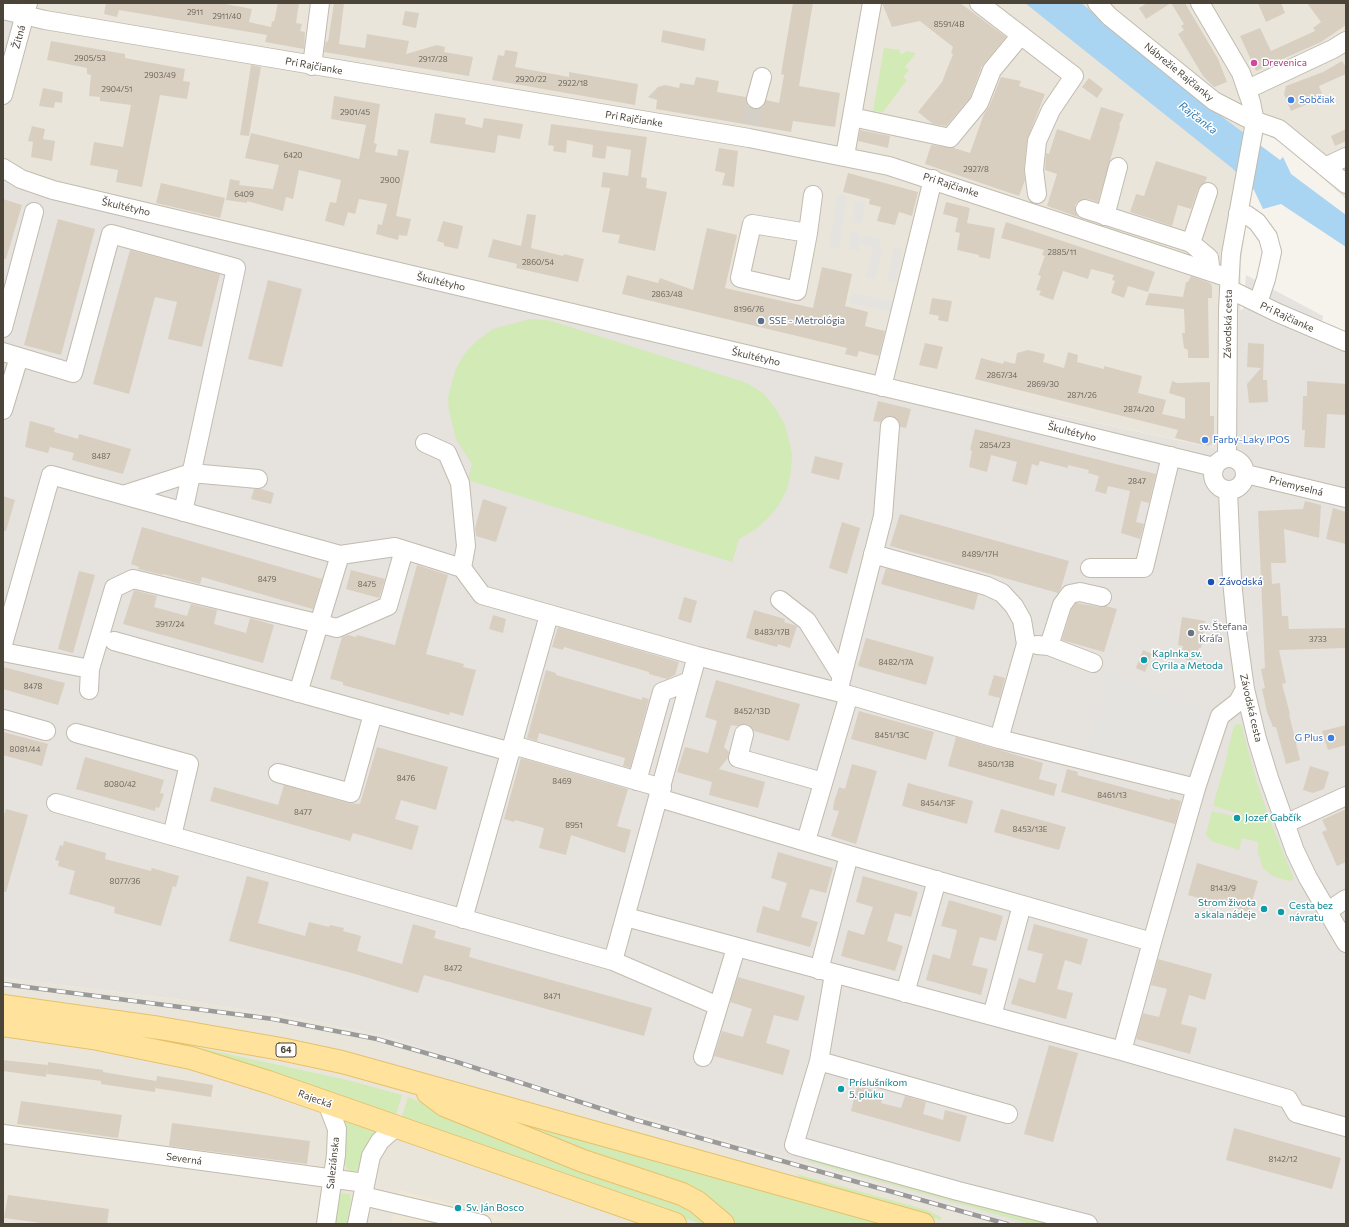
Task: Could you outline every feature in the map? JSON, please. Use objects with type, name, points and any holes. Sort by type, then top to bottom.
[{"type":"main road","name":"64","points":[[3,1006],[160,1028],[281,1049],[342,1062],[409,1080]]},
{"type":"main road","name":"Rajecká","points":[[3,1025],[93,1038],[191,1058],[328,1103],[675,1224]]},
{"type":"main road","points":[[409,1080],[790,1182],[923,1224]]},
{"type":"main road","points":[[409,1080],[444,1105],[583,1161],[682,1194],[697,1202],[723,1224]]},
{"type":"main road","points":[[619,1205],[637,1224]]},
{"type":"street","points":[[312,66],[320,3]]},
{"type":"street","points":[[845,156],[872,3]]},
{"type":"street","points":[[979,3],[1074,76],[1051,110],[1037,141],[1034,170],[1037,194]]},
{"type":"street","name":"Nábrežie Rajčianky","points":[[1097,3],[1109,16],[1214,101],[1255,126],[1279,130],[1346,184]]},
{"type":"street","points":[[1200,3],[1230,52],[1248,89],[1255,126]]},
{"type":"street","name":"Pri Rajčianke","points":[[3,10],[26,9],[312,66],[750,132],[889,166],[933,179],[1211,272],[1258,303],[1346,342]]},
{"type":"street","name":"Žitná","points":[[3,95],[26,9]]},
{"type":"street","points":[[852,117],[950,138],[979,103],[992,70],[1021,35]]},
{"type":"street","points":[[1248,89],[1333,49],[1346,41]]},
{"type":"street","points":[[756,99],[762,77]]},
{"type":"street","name":"Závodská cesta","points":[[1220,462],[1229,284],[1238,213],[1255,126]]},
{"type":"street","points":[[1325,167],[1346,157]]},
{"type":"street","points":[[1105,216],[1118,167]]},
{"type":"street","name":"Škultétyho","points":[[3,168],[21,179],[53,190],[1172,456],[1220,462]]},
{"type":"street","points":[[882,387],[933,179]]},
{"type":"street","points":[[1191,243],[1208,192]]},
{"type":"street","points":[[808,233],[752,224],[740,278],[796,291],[808,233],[814,195]]},
{"type":"street","points":[[1085,209],[1191,243],[1209,258],[1211,272]]},
{"type":"street","points":[[3,328],[34,212]]},
{"type":"street","points":[[1238,213],[1247,215],[1257,222],[1268,237],[1272,252],[1266,279],[1258,303]]},
{"type":"street","points":[[3,410],[11,354],[74,373],[112,234],[236,268],[183,512]]},
{"type":"street","points":[[806,841],[823,782],[843,688],[884,516],[890,426]]},
{"type":"street","points":[[425,443],[447,453],[460,483],[466,546],[462,568]]},
{"type":"street","points":[[1090,568],[1144,568],[1172,456]]},
{"type":"street","points":[[1220,462],[1240,462],[1246,474],[1240,486],[1228,491],[1218,487],[1213,478],[1220,462]]},
{"type":"street","points":[[123,495],[191,473],[258,479]]},
{"type":"street","name":"Priemyselná","points":[[1246,474],[1346,498]]},
{"type":"street","points":[[3,644],[51,475],[340,555],[395,547],[462,568],[482,595],[698,656],[843,688],[999,739],[1196,788]]},
{"type":"street","name":"Závodská cesta","points":[[1228,491],[1232,580],[1245,688],[1257,739],[1285,824],[1308,878],[1346,943]]},
{"type":"street","points":[[90,690],[90,669],[114,588],[133,579],[337,628],[388,606],[404,550]]},
{"type":"street","points":[[874,554],[988,586],[1002,593],[1014,606],[1022,620],[1026,644],[999,739]]},
{"type":"street","points":[[298,693],[340,555]]},
{"type":"street","points":[[1049,646],[1062,604],[1070,594],[1080,592],[1102,597]]},
{"type":"street","points":[[780,600],[807,622],[843,688]]},
{"type":"street","points":[[463,919],[550,615]]},
{"type":"street","points":[[114,642],[373,714],[512,748],[637,781],[660,793],[849,855],[1152,942]]},
{"type":"street","points":[[1026,644],[1049,646],[1093,663]]},
{"type":"street","points":[[3,652],[90,669]]},
{"type":"street","points":[[613,961],[698,656]]},
{"type":"street","points":[[637,781],[662,692],[690,681]]},
{"type":"street","points":[[1122,1051],[1196,788],[1220,716],[1238,702],[1245,688]]},
{"type":"street","points":[[278,773],[351,793],[373,714]]},
{"type":"street","points":[[3,719],[46,731]]},
{"type":"street","points":[[76,733],[189,764],[172,836]]},
{"type":"street","points":[[744,734],[738,758],[823,782]]},
{"type":"street","points":[[1285,824],[1346,796]]},
{"type":"street","points":[[56,803],[613,961],[718,1006]]},
{"type":"street","points":[[849,855],[826,972],[820,1061],[794,1145],[958,1191],[1088,1224]]},
{"type":"street","points":[[905,993],[937,880]]},
{"type":"street","points":[[1328,911],[1346,899]]},
{"type":"street","points":[[992,1016],[1022,905]]},
{"type":"street","name":"Závodská cesta","points":[[1328,911],[1346,931]]},
{"type":"street","points":[[626,917],[736,948],[1122,1051],[1288,1099],[1296,1113],[1346,1127]]},
{"type":"street","points":[[703,1057],[736,948]]},
{"type":"street","points":[[820,1061],[1008,1114]]},
{"type":"street","name":"Saleziánska","points":[[326,1224],[336,1155],[337,1129],[328,1103]]},
{"type":"street","points":[[357,1224],[370,1156],[380,1141],[396,1127]]},
{"type":"street","name":"Severná","points":[[3,1134],[333,1178],[440,1219],[482,1224]]},
{"type":"shaded area","points":[[3,3],[20,3],[3,67]]},
{"type":"shaded area","points":[[20,3],[1346,3],[1346,199],[1284,144],[1263,133],[1250,196],[1241,260],[1238,453],[33,194],[3,181],[3,67]]},
{"type":"shaded area","points":[[3,181],[33,194],[1237,453],[1239,314],[1241,309],[1318,342],[1322,323],[1346,333],[1346,1224],[1019,1224],[584,1100],[384,1036],[298,1018],[183,1000],[3,978]]},
{"type":"shaded area","points":[[837,194],[847,196],[839,248],[829,247]]},
{"type":"shaded area","points":[[855,200],[865,202],[862,224],[852,222]]},
{"type":"shaded area","points":[[851,232],[860,234],[858,251],[848,249]]},
{"type":"shaded area","points":[[862,235],[881,239],[879,249],[882,250],[875,279],[866,277],[873,247],[860,244]]},
{"type":"shaded area","points":[[894,247],[903,249],[896,283],[887,281]]},
{"type":"shaded area","points":[[1246,275],[1323,316],[1318,342],[1243,310]]},
{"type":"shaded area","points":[[851,293],[896,302],[894,312],[849,303]]},
{"type":"shaded area","points":[[1110,675],[1202,710],[1203,737],[1191,762],[1174,772],[1087,747]]},
{"type":"shaded area","points":[[3,978],[183,1000],[298,1018],[384,1036],[584,1100],[1019,1224],[3,1224]]},
{"type":"shaded area","points":[[399,1190],[528,1224],[391,1224]]},
{"type":"green space","points":[[884,48],[900,50],[899,53],[904,54],[905,51],[916,53],[905,67],[909,70],[903,77],[907,80],[883,112],[873,111]]},
{"type":"green space","points":[[530,319],[548,320],[747,383],[763,393],[775,408],[785,425],[792,453],[791,471],[787,489],[779,505],[756,529],[739,539],[732,562],[468,480],[472,464],[456,439],[449,411],[448,397],[456,368],[466,352],[478,340],[493,329]]},
{"type":"green space","points":[[1241,724],[1256,780],[1271,823],[1294,879],[1289,881],[1273,876],[1263,868],[1258,852],[1258,842],[1242,838],[1239,850],[1211,841],[1206,834],[1212,811],[1233,816],[1232,819],[1240,821],[1242,814],[1213,806],[1234,726]]},
{"type":"green space","points":[[137,1034],[347,1080],[402,1095],[395,1118],[136,1037]]},
{"type":"green space","points":[[408,1097],[686,1206],[710,1224],[702,1224],[652,1208],[401,1120]]},
{"type":"green space","points":[[500,1116],[894,1224],[737,1224],[712,1199],[697,1189],[677,1181],[587,1156]]},
{"type":"green space","points":[[342,1118],[381,1131],[357,1171],[347,1169],[344,1161]]},
{"type":"green space","points":[[813,1156],[1076,1224],[1031,1224],[807,1161]]},
{"type":"green space","points":[[797,1174],[927,1210],[941,1217],[941,1220],[805,1183]]},
{"type":"green space","points":[[341,1193],[350,1194],[351,1200],[347,1224],[332,1224],[337,1196]]},
{"type":"water","name":"Rajčanka","points":[[1025,3],[1081,3],[1225,119],[1280,160],[1283,157],[1291,174],[1346,215],[1346,247],[1281,204],[1263,209],[1254,190],[1232,168]]},
{"type":"building","points":[[106,3],[220,3],[252,9],[249,22],[271,27],[272,21],[274,22],[278,3],[299,3],[296,23],[302,24],[300,31],[305,32],[304,49],[265,42],[267,35],[119,10],[117,17],[104,14]]},
{"type":"building","points":[[334,3],[344,3],[339,44],[365,48],[367,34],[409,41],[406,54],[437,45],[445,47],[444,52],[473,57],[469,76],[324,52],[326,41],[328,42]]},
{"type":"building","points":[[793,3],[813,3],[799,86],[840,93],[835,127],[793,121],[791,132],[656,109],[657,100],[648,97],[658,87],[665,85],[679,88],[680,83],[694,85],[696,77],[719,81],[717,92],[746,97],[748,106],[753,109],[763,107],[766,100],[779,103],[784,75],[781,74]]},
{"type":"building","points":[[882,3],[960,3],[1006,37],[982,66],[970,98],[946,126],[933,124],[918,112],[942,82],[953,54],[951,53],[953,47],[920,21],[892,27]]},
{"type":"building","points":[[1147,3],[1171,3],[1146,19],[1139,8]]},
{"type":"building","points":[[1171,3],[1185,3],[1218,59],[1227,82],[1214,87],[1203,76],[1178,34],[1184,30],[1181,26],[1184,24]]},
{"type":"building","points":[[1258,3],[1281,3],[1285,13],[1266,22]]},
{"type":"building","points":[[1307,3],[1346,3],[1346,25],[1321,42],[1256,71],[1240,36],[1260,28],[1271,51],[1315,31],[1313,28],[1321,22]]},
{"type":"building","points":[[405,11],[419,13],[416,28],[402,25]]},
{"type":"building","points":[[663,30],[706,39],[704,51],[661,42]]},
{"type":"building","points":[[51,41],[125,54],[125,58],[185,69],[183,81],[190,82],[187,99],[160,95],[142,187],[116,182],[118,170],[90,165],[94,142],[123,147],[131,105],[100,101],[100,97],[89,96],[91,75],[87,74],[87,68],[47,60]]},
{"type":"building","points":[[505,50],[518,52],[515,67],[569,77],[569,72],[638,84],[635,105],[492,80],[498,55],[504,56]]},
{"type":"building","points":[[1342,61],[1346,67],[1346,74],[1319,86],[1323,97],[1291,111],[1284,94],[1286,86],[1323,72]]},
{"type":"building","points":[[251,65],[261,67],[249,136],[240,135]]},
{"type":"building","points":[[1001,77],[1021,81],[1019,86],[1045,94],[1027,140],[1024,169],[1025,180],[1019,196],[925,164],[931,145],[954,148],[970,153],[984,114],[989,107]]},
{"type":"building","points":[[1089,78],[1103,89],[1097,98],[1082,87]]},
{"type":"building","points":[[43,88],[63,92],[62,103],[55,102],[54,108],[39,106]]},
{"type":"building","points":[[334,96],[380,104],[374,143],[377,144],[375,152],[397,156],[398,149],[409,151],[396,216],[411,219],[407,236],[399,235],[398,240],[376,234],[378,224],[382,225],[387,204],[359,199],[355,214],[348,212],[344,226],[325,221],[330,202],[336,203],[341,180],[299,170],[293,199],[286,197],[283,211],[247,201],[247,203],[226,200],[230,179],[240,181],[239,185],[273,189],[279,165],[245,158],[251,133],[359,159],[366,125],[331,119]]},
{"type":"building","points":[[1101,107],[1124,114],[1119,125],[1120,126],[1098,202],[1088,199],[1078,201],[1075,205],[1075,211],[1078,217],[1047,206],[1057,174],[1045,170],[1046,153],[1049,154],[1057,129],[1090,140]]},
{"type":"building","points":[[435,113],[466,118],[465,124],[482,128],[484,118],[523,124],[520,139],[498,135],[495,153],[430,143]]},
{"type":"building","points":[[551,124],[647,137],[641,177],[647,178],[646,188],[667,192],[655,251],[618,243],[620,235],[602,232],[610,188],[601,187],[603,172],[628,176],[631,150],[607,146],[605,159],[592,157],[593,145],[567,140],[566,153],[553,151],[554,146],[548,145]]},
{"type":"building","points":[[32,126],[45,129],[43,139],[55,141],[52,161],[31,157],[33,142],[28,141]]},
{"type":"building","points":[[1346,129],[1346,141],[1335,146],[1331,136]]},
{"type":"building","points":[[860,130],[890,136],[888,148],[858,141]]},
{"type":"building","points":[[719,148],[738,151],[734,187],[722,185],[725,173],[715,171]]},
{"type":"building","points":[[1156,161],[1207,177],[1205,182],[1198,189],[1191,209],[1178,205],[1172,226],[1130,212],[1136,194],[1144,196]]},
{"type":"building","points":[[848,173],[918,192],[912,216],[899,212],[895,225],[877,221],[881,207],[869,204],[870,199],[843,192]]},
{"type":"building","points":[[161,183],[225,198],[220,218],[156,203]]},
{"type":"building","points":[[3,199],[22,205],[6,259],[3,259]]},
{"type":"building","points":[[946,202],[970,208],[967,223],[995,228],[990,259],[957,250],[960,233],[955,232],[958,218],[943,214]]},
{"type":"building","points":[[527,214],[536,215],[531,248],[563,256],[564,254],[584,259],[578,282],[516,268],[517,264],[488,257],[493,239],[521,246]]},
{"type":"building","points":[[58,219],[95,229],[61,355],[24,345]]},
{"type":"building","points":[[443,221],[463,226],[458,249],[444,246],[444,243],[437,241]]},
{"type":"building","points":[[1006,222],[1155,272],[1148,292],[1128,286],[1124,298],[1111,293],[1115,281],[1112,280],[1114,275],[1091,269],[1088,279],[1063,271],[1053,300],[1039,295],[1041,291],[1036,290],[1041,276],[1038,275],[1045,256],[1042,255],[1044,250],[1001,238]]},
{"type":"building","points":[[707,228],[737,235],[725,288],[813,308],[822,267],[852,274],[845,306],[868,312],[865,326],[885,331],[879,356],[859,351],[857,357],[845,354],[847,348],[622,294],[627,275],[658,283],[660,278],[693,290]]},
{"type":"building","points":[[130,250],[220,274],[202,347],[168,339],[177,302],[155,297],[129,394],[93,384]]},
{"type":"building","points":[[1191,276],[1210,283],[1212,286],[1212,298],[1208,298],[1209,358],[1188,358],[1188,350],[1184,348],[1182,333],[1185,333],[1184,309],[1145,305],[1149,293],[1183,297],[1186,282],[1188,282]]},
{"type":"building","points":[[268,280],[302,289],[282,367],[248,359]]},
{"type":"building","points":[[932,298],[952,301],[948,322],[938,320],[939,316],[929,314]]},
{"type":"building","points":[[925,343],[943,347],[937,369],[919,365]]},
{"type":"building","points":[[1248,343],[1264,344],[1263,380],[1267,380],[1268,402],[1249,403],[1247,384],[1261,368],[1247,367]]},
{"type":"building","points":[[1028,350],[1045,354],[1043,362],[1064,368],[1068,352],[1078,355],[1077,362],[1104,369],[1104,366],[1142,376],[1138,393],[1166,400],[1162,414],[1185,419],[1185,398],[1169,393],[1172,381],[1177,383],[1210,382],[1210,416],[1214,416],[1214,442],[1208,446],[1175,438],[1178,430],[975,379],[981,358],[1003,364],[1004,361],[1015,364],[1017,353]]},
{"type":"building","points":[[1307,381],[1346,384],[1346,415],[1327,414],[1325,448],[1304,447],[1305,430],[1302,430],[1303,396],[1307,396]]},
{"type":"building","points":[[878,401],[911,409],[906,428],[900,427],[899,421],[891,416],[885,417],[880,422],[873,421]]},
{"type":"building","points":[[30,421],[55,428],[54,432],[78,439],[79,434],[131,449],[123,474],[72,460],[74,453],[50,447],[48,453],[25,447]]},
{"type":"building","points":[[975,429],[1156,474],[1149,503],[1141,501],[1136,522],[1144,524],[1140,539],[1121,533],[1130,491],[1108,486],[1106,494],[1095,491],[1099,476],[1088,473],[1089,470],[1068,465],[1068,468],[1040,461],[1038,466],[1032,464],[1027,485],[1012,481],[1017,462],[991,455],[987,472],[969,467],[972,451],[970,450]]},
{"type":"building","points":[[815,456],[843,463],[839,480],[811,473]]},
{"type":"building","points":[[254,489],[261,489],[274,493],[271,504],[251,499]]},
{"type":"building","points":[[3,496],[15,500],[6,531],[3,531]]},
{"type":"building","points":[[483,499],[507,507],[496,542],[476,536],[475,528]]},
{"type":"building","points":[[1305,501],[1321,505],[1319,538],[1284,529],[1286,563],[1271,563],[1272,584],[1280,583],[1282,616],[1288,616],[1289,629],[1346,628],[1346,648],[1279,650],[1286,683],[1282,684],[1300,760],[1286,764],[1276,727],[1273,727],[1267,712],[1262,689],[1265,688],[1261,669],[1265,668],[1258,511],[1303,509]]},
{"type":"building","points":[[1333,508],[1346,512],[1346,544],[1326,539]]},
{"type":"building","points":[[900,514],[1069,561],[1061,588],[1058,593],[890,546]]},
{"type":"building","points":[[842,522],[860,528],[847,574],[829,568]]},
{"type":"building","points":[[142,527],[322,579],[313,609],[202,577],[200,584],[138,569],[139,567],[131,564]]},
{"type":"building","points":[[417,565],[448,575],[426,654],[464,664],[463,667],[476,670],[463,716],[450,712],[449,715],[343,685],[343,682],[330,679],[342,637],[348,635],[356,637],[357,635],[395,645]]},
{"type":"building","points":[[886,568],[978,594],[974,610],[881,584]]},
{"type":"building","points":[[351,570],[385,579],[379,598],[346,589]]},
{"type":"building","points":[[79,571],[95,575],[73,653],[58,649]]},
{"type":"building","points":[[134,590],[157,596],[154,607],[187,616],[191,604],[217,610],[214,624],[246,633],[250,618],[274,625],[263,663],[123,624]]},
{"type":"building","points":[[684,597],[697,601],[691,623],[678,619]]},
{"type":"building","points":[[1076,603],[1100,607],[1106,606],[1117,609],[1104,652],[1062,640],[1071,610]]},
{"type":"building","points":[[754,610],[785,619],[784,622],[797,626],[790,648],[778,644],[777,647],[746,638]]},
{"type":"building","points":[[493,615],[506,619],[503,633],[489,629]]},
{"type":"building","name":"sv. Štefana Kráľa","points":[[1182,617],[1205,621],[1201,648],[1199,648],[1196,657],[1189,661],[1181,656],[1183,646],[1178,645]]},
{"type":"building","points":[[558,627],[679,662],[675,675],[667,679],[649,674],[649,672],[564,647],[563,650],[552,647]]},
{"type":"building","points":[[866,638],[934,657],[926,685],[858,666]]},
{"type":"building","name":"Kaplnka sv. Cyrila a Metoda","points":[[1143,650],[1152,654],[1145,672],[1136,668]]},
{"type":"building","points":[[3,667],[65,683],[58,705],[3,689]]},
{"type":"building","points":[[546,670],[556,673],[556,675],[642,700],[642,697],[649,699],[630,768],[623,766],[625,758],[539,733],[537,741],[527,738]]},
{"type":"building","points":[[994,675],[1005,678],[1000,698],[988,695]]},
{"type":"building","points":[[716,680],[800,704],[789,741],[754,731],[747,724],[737,726],[731,725],[724,747],[729,752],[728,758],[719,769],[765,782],[758,808],[709,795],[712,782],[677,772],[685,747],[708,753],[717,721],[705,717]]},
{"type":"building","points":[[859,711],[934,732],[926,760],[851,739]]},
{"type":"building","points":[[1346,725],[1346,745],[1328,750],[1322,731]]},
{"type":"building","points":[[3,732],[48,744],[42,766],[3,755]]},
{"type":"building","points":[[956,737],[1043,763],[1039,779],[1057,784],[1054,796],[948,766]]},
{"type":"building","points":[[377,747],[448,767],[436,810],[401,800],[395,819],[419,826],[412,850],[353,833],[350,841],[210,801],[214,787],[278,805],[284,785],[348,803],[360,804]]},
{"type":"building","points":[[85,757],[164,780],[160,793],[164,794],[159,808],[156,807],[155,811],[76,789]]},
{"type":"building","points":[[521,758],[628,789],[617,826],[631,830],[625,853],[571,835],[566,855],[539,848],[544,828],[515,820],[514,822],[504,819]]},
{"type":"building","points":[[852,764],[877,771],[856,844],[831,836],[839,811],[833,810],[834,802],[839,787],[845,789]]},
{"type":"building","points":[[1310,766],[1329,772],[1324,789],[1313,793],[1303,790]]},
{"type":"building","points":[[1067,769],[1078,772],[1077,775],[1170,800],[1170,798],[1181,801],[1175,824],[1061,792]]},
{"type":"building","points":[[908,783],[973,801],[967,824],[902,806]]},
{"type":"building","points":[[6,809],[28,815],[6,892],[3,892],[3,818]]},
{"type":"building","points":[[1001,809],[1066,827],[1059,850],[994,832]]},
{"type":"building","points":[[1346,809],[1346,862],[1337,866],[1322,832],[1327,830],[1322,820]]},
{"type":"building","points":[[64,841],[106,853],[105,859],[151,871],[152,868],[179,876],[176,887],[173,886],[161,926],[114,913],[115,907],[69,894],[75,871],[58,866],[59,861],[55,860],[60,845],[63,846]]},
{"type":"building","points":[[778,852],[833,868],[826,893],[810,889],[801,917],[818,922],[810,947],[756,932],[763,906],[779,911],[787,883],[771,878]]},
{"type":"building","points":[[1197,863],[1258,881],[1249,912],[1188,895]]},
{"type":"building","points":[[247,876],[269,882],[258,923],[305,936],[309,922],[329,927],[330,925],[344,928],[343,931],[361,936],[357,951],[402,964],[413,924],[436,931],[434,938],[471,948],[469,957],[652,1008],[644,1036],[424,975],[418,993],[352,973],[229,941]]},
{"type":"building","points":[[863,876],[918,892],[911,917],[895,913],[887,941],[903,946],[895,971],[841,956],[848,930],[864,935],[873,907],[856,902]]},
{"type":"building","points":[[949,900],[1003,916],[996,941],[980,937],[972,965],[988,969],[981,995],[926,980],[933,954],[950,959],[957,930],[941,926]]},
{"type":"building","points":[[1034,924],[1088,939],[1081,965],[1065,960],[1057,989],[1073,993],[1066,1019],[1011,1004],[1019,978],[1035,983],[1043,954],[1027,950]]},
{"type":"building","points":[[1158,959],[1212,974],[1205,1000],[1189,995],[1181,1024],[1197,1028],[1190,1054],[1136,1039],[1143,1013],[1159,1017],[1167,989],[1151,985]]},
{"type":"building","points":[[738,977],[805,996],[798,1021],[774,1015],[766,1043],[790,1050],[783,1075],[714,1056],[722,1031],[743,1037],[752,1009],[730,1002]]},
{"type":"building","points":[[1049,1045],[1078,1053],[1053,1142],[1024,1134]]},
{"type":"building","points":[[3,1060],[48,1065],[46,1077],[3,1071]]},
{"type":"building","points":[[48,1062],[103,1070],[103,1072],[156,1081],[155,1092],[101,1084],[101,1081],[47,1074]]},
{"type":"building","points":[[157,1076],[213,1085],[211,1097],[155,1088]]},
{"type":"building","points":[[857,1087],[884,1093],[881,1103],[901,1108],[905,1096],[926,1102],[923,1114],[943,1120],[945,1110],[967,1116],[960,1142],[851,1111]]},
{"type":"building","points":[[21,1101],[122,1115],[118,1138],[17,1124]]},
{"type":"building","points":[[172,1123],[310,1141],[307,1164],[169,1146]]},
{"type":"building","points":[[1234,1128],[1341,1158],[1332,1189],[1226,1160]]},
{"type":"building","points":[[8,1195],[109,1209],[107,1224],[49,1224],[4,1218]]},
{"type":"tunnel","points":[[751,125],[756,99]]},
{"type":"railway","points":[[3,984],[273,1019],[377,1039],[457,1062],[636,1120],[1007,1224]]},
{"type":"place","name":"Drevenica","points":[[1254,63]]},
{"type":"place","name":"Sobčiak","points":[[1291,100]]},
{"type":"place","name":"SSE - Metrológia","points":[[761,321]]},
{"type":"place","name":"Farby-Laky IPOS","points":[[1205,440]]},
{"type":"place","name":"Závodská","points":[[1211,582]]},
{"type":"place","name":"sv. Štefana Kráľa","points":[[1191,633]]},
{"type":"place","name":"Kaplnka sv. Cyrila a Metoda","points":[[1144,660]]},
{"type":"place","name":"G Plus","points":[[1331,738]]},
{"type":"place","name":"Jozef Gabčík","points":[[1237,818]]},
{"type":"place","name":"Strom života a skala nádeje","points":[[1264,909]]},
{"type":"place","name":"Cesta bez návratu","points":[[1281,912]]},
{"type":"place","name":"Príslušníkom 5. pluku","points":[[841,1089]]},
{"type":"place","name":"Sv. Ján Bosco","points":[[458,1208]]}]
